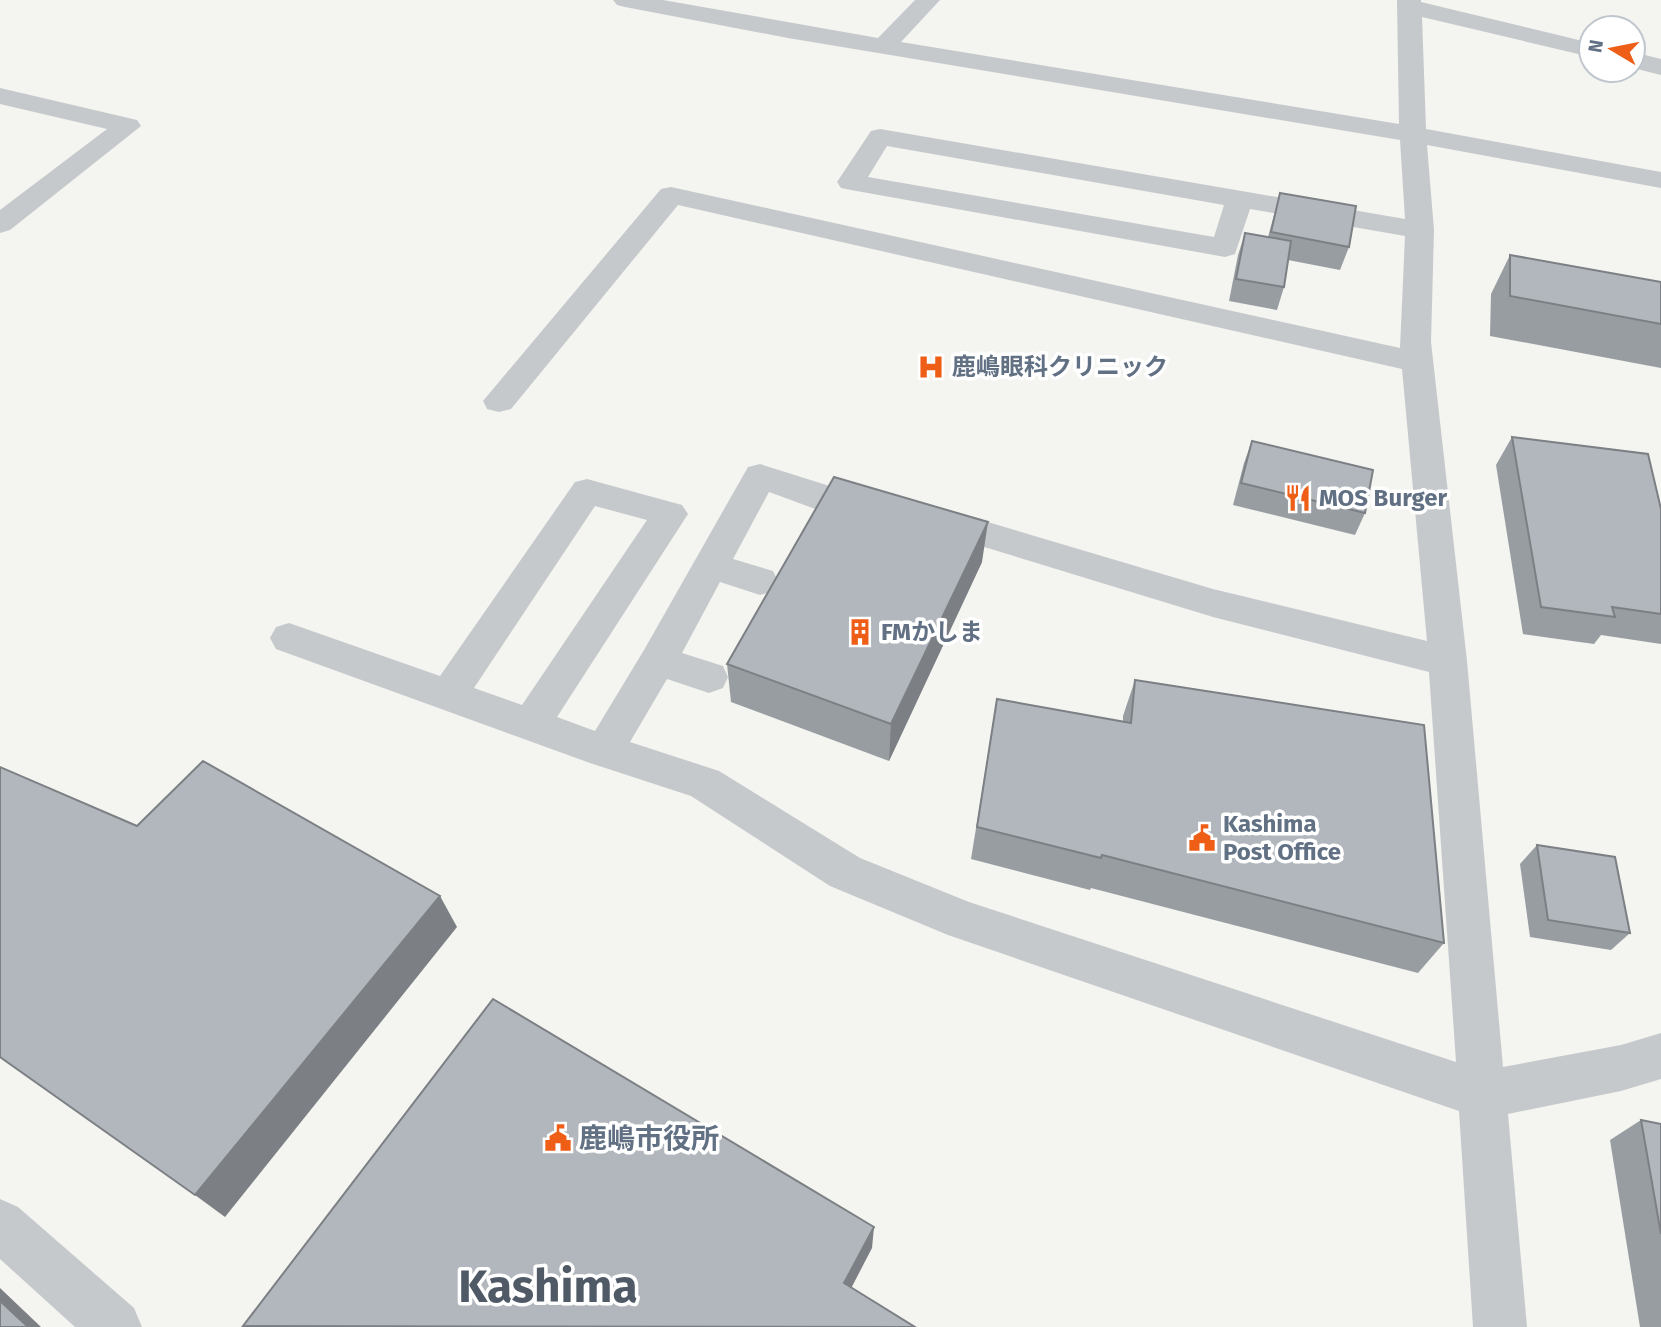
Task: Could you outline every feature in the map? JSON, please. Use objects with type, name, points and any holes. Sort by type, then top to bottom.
[{"type":"street","points":[[625,0],[1413,134],[1661,180]]},
{"type":"street","points":[[884,46],[928,0]]},
{"type":"street","points":[[1500,1327],[1448,661],[1415,342],[1420,230],[1413,134],[1409,4],[1577,46]]},
{"type":"street","points":[[0,96],[128,126],[0,224]]},
{"type":"street","points":[[1239,200],[1225,248],[851,182],[880,137],[1420,230]]},
{"type":"street","points":[[499,401],[671,195],[1417,362]]},
{"type":"street","points":[[604,751],[658,661],[760,476],[854,507],[913,512],[1213,603],[1448,661]]},
{"type":"street","points":[[448,695],[587,491],[670,514],[530,725]]},
{"type":"street","points":[[711,566],[760,581]]},
{"type":"street","points":[[289,638],[604,751],[704,783],[845,872],[964,921],[1483,1095],[1621,1068],[1661,1056]]},
{"type":"street","points":[[658,661],[709,677]]},
{"type":"street","points":[[0,1225],[115,1327]]},
{"type":"building","points":[[1280,193],[1356,206],[1349,247],[1271,232]]},
{"type":"building","points":[[1245,233],[1291,241],[1284,287],[1236,279]]},
{"type":"building","points":[[1510,255],[1661,282],[1661,324],[1510,296]]},
{"type":"building","points":[[1512,437],[1648,454],[1661,509],[1661,614],[1612,607],[1615,617],[1541,607]]},
{"type":"building","points":[[1252,441],[1373,470],[1365,513],[1241,483]]},
{"type":"building","name":"FMかしま","points":[[834,477],[988,522],[891,724],[727,664]]},
{"type":"building","points":[[1135,680],[1424,725],[1444,943],[1102,855],[1101,858],[977,827],[997,699],[1131,723]]},
{"type":"building","points":[[203,761],[440,896],[195,1195],[0,1057],[0,767],[137,826]]},
{"type":"building","points":[[1537,845],[1615,857],[1630,933],[1548,920]]},
{"type":"building","name":"鹿嶋市役所","points":[[493,999],[874,1227],[844,1283],[915,1327],[243,1326]]},
{"type":"building","points":[[1641,1120],[1661,1124],[1661,1234]]},
{"type":"building","points":[[0,1301],[28,1327],[0,1327]]},
{"type":"place","name":"鹿嶋眼科クリニック","points":[[931,367]]},
{"type":"place","name":"MOS Burger","points":[[1298,498]]},
{"type":"place","name":"FMかしま","points":[[860,632]]},
{"type":"place","name":"Kashima Post Office","points":[[1202,838]]},
{"type":"place","name":"鹿嶋市役所","points":[[558,1138]]},
{"type":"district","name":"Kashima","points":[[548,1286]]}]
